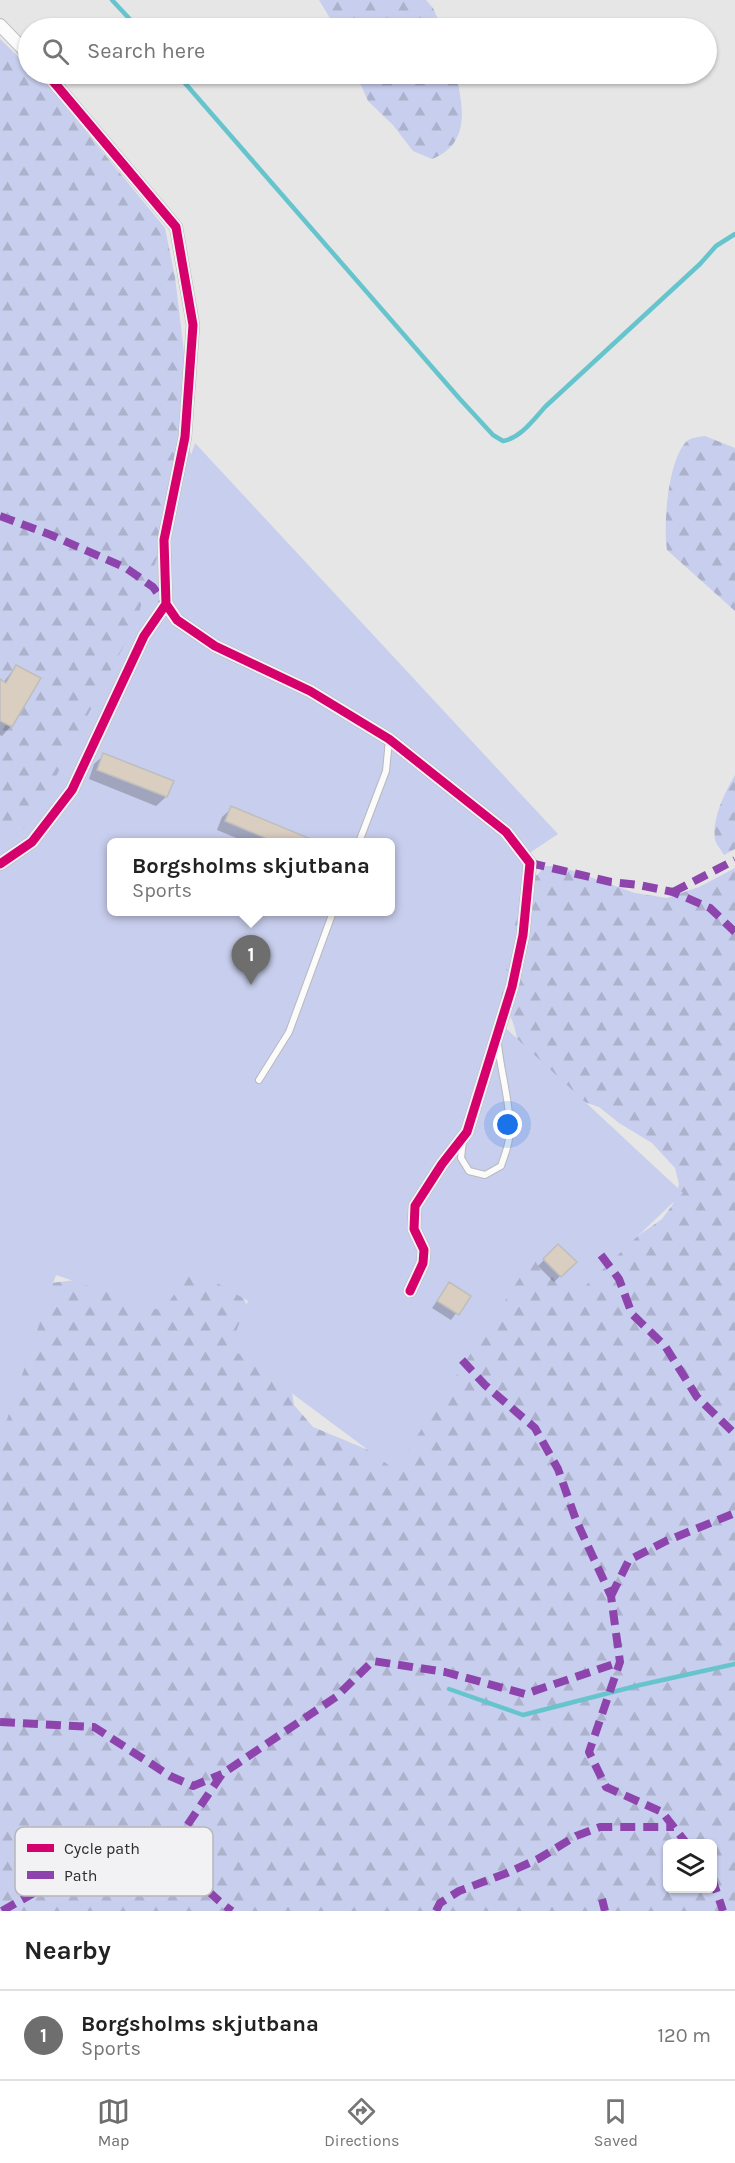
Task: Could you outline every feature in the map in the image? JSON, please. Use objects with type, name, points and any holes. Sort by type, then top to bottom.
[{"type":"street","points":[[0,25],[18,44]]},
{"type":"street","points":[[55,84],[176,227],[192,326],[185,437],[164,540],[166,604],[177,620],[215,646],[310,691],[389,739],[506,832],[530,863],[523,935],[512,987],[467,1132],[442,1164],[415,1206],[414,1229],[424,1250],[424,1256],[410,1291]]},
{"type":"street","points":[[0,864],[32,842],[72,790],[144,636],[166,604]]},
{"type":"lane","points":[[361,838],[386,771],[389,739]]},
{"type":"lane","points":[[259,1080],[289,1032],[332,916]]},
{"type":"lane","points":[[464,1136],[461,1158],[469,1171],[485,1175],[501,1166],[509,1140],[509,1111],[501,1074],[497,1034]]},
{"type":"green space","points":[[319,0],[426,0],[438,18],[330,18]]},
{"type":"green space","points":[[0,39],[18,56],[18,84],[47,84],[165,228],[175,277],[186,369],[186,435],[196,474],[162,610],[0,925]]},
{"type":"green space","points":[[360,84],[458,84],[462,111],[459,134],[445,152],[432,159],[413,151],[393,125],[368,101]]},
{"type":"green space","points":[[705,436],[735,448],[735,611],[667,550],[668,493],[675,462],[687,441]]},
{"type":"green space","points":[[195,443],[558,834],[528,854],[497,1020],[683,1193],[579,1292],[532,1259],[395,1470],[230,1347],[248,1301],[193,1269],[162,1311],[56,1275],[0,1440],[0,847],[34,819],[135,624]]},
{"type":"green space","points":[[735,775],[735,849],[724,855],[715,839],[715,823],[723,797]]},
{"type":"green space","points":[[545,866],[559,866],[635,893],[667,898],[699,887],[735,868],[735,1911],[0,1911],[0,1417],[34,1285],[177,1268],[228,1270],[291,1386],[294,1405],[313,1427],[378,1454],[334,1285],[625,1245],[662,1219],[673,1204],[679,1184],[675,1168],[652,1143],[619,1123],[599,1107],[564,1095],[520,1062],[513,1023],[500,1003],[482,1066],[502,874],[537,875]]},
{"type":"building","points":[[16,665],[41,678],[12,727],[0,721],[0,679],[6,683]]},
{"type":"building","points":[[103,753],[174,781],[167,797],[97,770]]},
{"type":"building","points":[[231,806],[308,838],[265,838],[225,821]]},
{"type":"building","points":[[558,1244],[577,1262],[561,1277],[543,1259]]},
{"type":"building","points":[[449,1282],[471,1296],[459,1315],[437,1301]]},
{"type":"waterway","points":[[112,0],[129,18]]},
{"type":"waterway","points":[[186,84],[459,398],[493,435],[503,441],[516,436],[527,427],[546,406],[700,264],[716,246],[735,234]]},
{"type":"waterway","points":[[449,1689],[523,1715],[640,1685],[735,1664]]},
{"type":"marked path","points":[[0,516],[51,535],[126,568],[153,587],[164,602]]},
{"type":"marked path","points":[[673,892],[735,860]]},
{"type":"marked path","points":[[530,863],[611,882],[673,892],[710,908],[735,932]]},
{"type":"marked path","points":[[601,1255],[619,1279],[632,1314],[665,1346],[697,1397],[735,1434]]},
{"type":"marked path","points":[[462,1360],[485,1385],[535,1428],[558,1469],[576,1520],[611,1596],[620,1662],[589,1752],[606,1787],[662,1812],[683,1839]]},
{"type":"marked path","points":[[611,1596],[629,1560],[666,1541],[735,1513]]},
{"type":"marked path","points":[[186,1827],[222,1774],[336,1697],[373,1661],[445,1672],[525,1694],[620,1662]]},
{"type":"marked path","points":[[0,1722],[94,1727],[170,1776],[193,1786],[222,1774]]},
{"type":"marked path","points":[[436,1911],[440,1903],[459,1891],[538,1859],[576,1836],[600,1827],[674,1827]]},
{"type":"marked path","points":[[717,1893],[723,1911]]},
{"type":"marked path","points":[[213,1895],[232,1911]]},
{"type":"marked path","points":[[2,1911],[28,1896]]},
{"type":"marked path","points":[[602,1899],[605,1911]]},
{"type":"cycle path","points":[[55,84],[176,227],[193,325],[185,437],[164,540],[166,604],[177,620],[215,646],[310,691],[389,739],[506,832],[530,863],[523,935],[512,987],[467,1132],[442,1164],[415,1206],[414,1229],[424,1250],[423,1263],[410,1291]]},
{"type":"cycle path","points":[[0,864],[32,842],[72,790],[144,636],[166,604]]},
{"type":"place","name":"Borgsholms skjutbana","points":[[251,985]]}]
